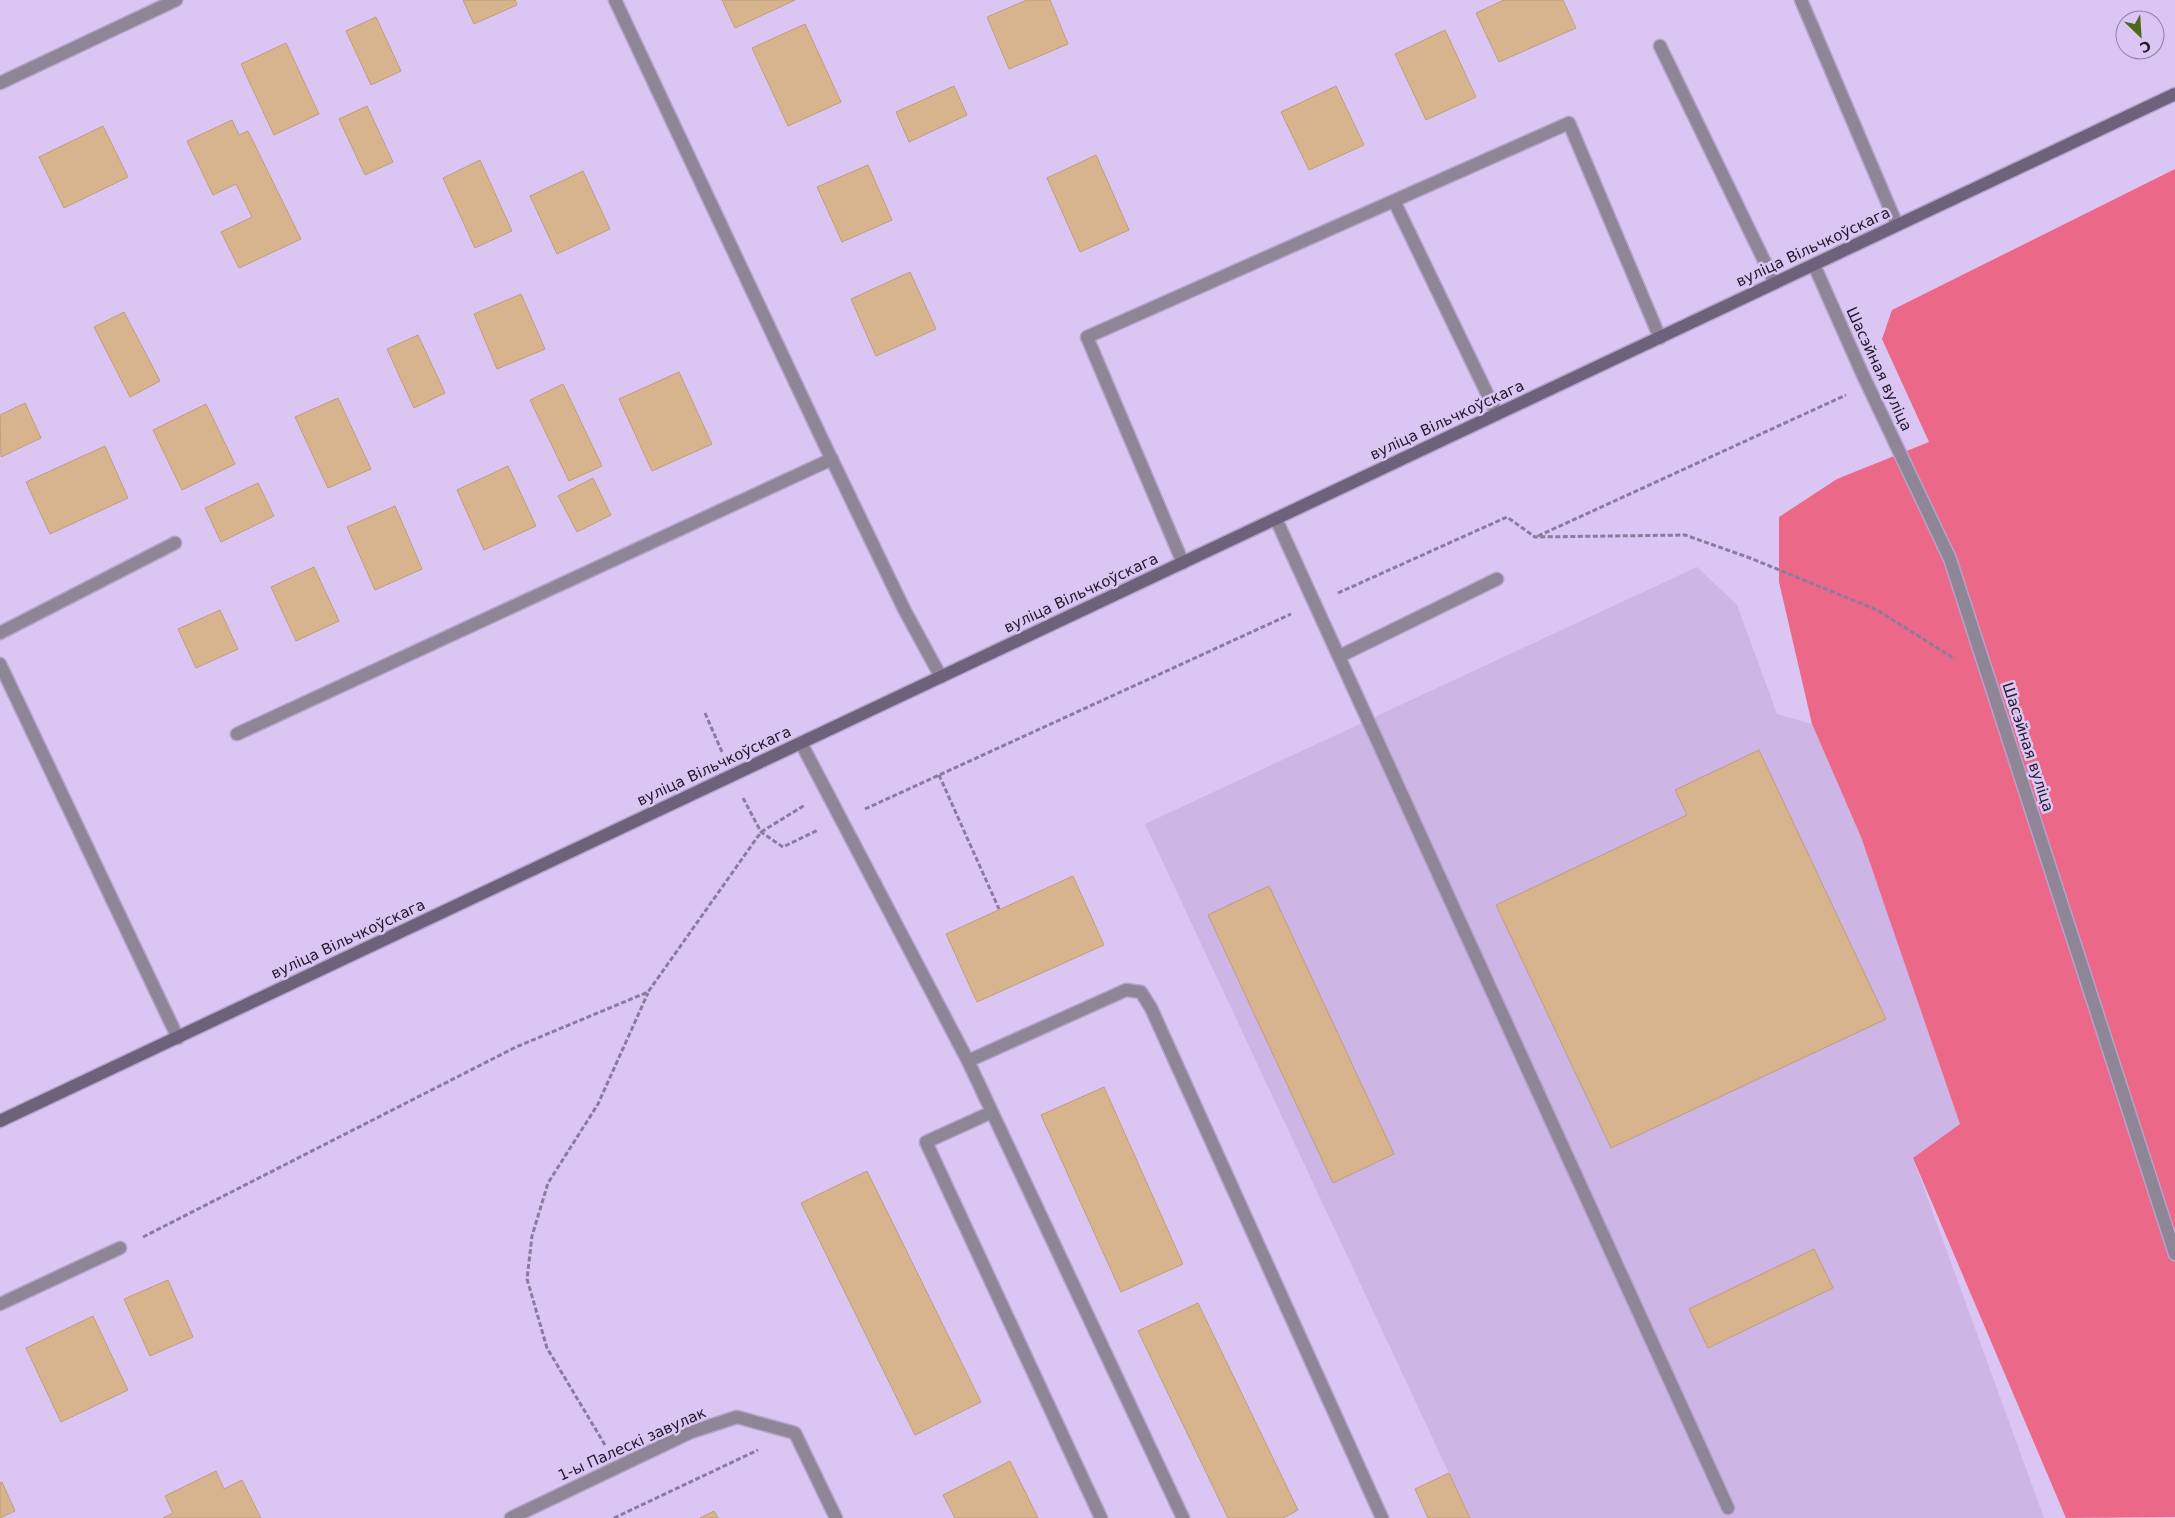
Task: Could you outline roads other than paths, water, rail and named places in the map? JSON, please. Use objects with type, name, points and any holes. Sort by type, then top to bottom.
[{"type":"main road","name":"вуліца Вільчкоўскага","points":[[0,1121],[2175,94]]},
{"type":"street","points":[[0,82],[176,0]]},
{"type":"street","points":[[615,0],[832,459],[905,610],[941,677]]},
{"type":"street","points":[[1801,0],[1897,226]]},
{"type":"street","points":[[1660,46],[1775,284]]},
{"type":"street","points":[[1183,563],[1087,337],[1569,123],[1660,338]]},
{"type":"street","points":[[1394,201],[1498,414]]},
{"type":"street","name":"Шасэйная вуліца","points":[[1814,265],[1868,386],[1950,560],[2175,1254]]},
{"type":"street","points":[[238,734],[832,459]]},
{"type":"street","points":[[1276,519],[1728,1508]]},
{"type":"street","points":[[0,633],[175,543]]},
{"type":"street","points":[[1340,656],[1497,579]]},
{"type":"street","points":[[0,664],[178,1038]]},
{"type":"street","points":[[802,743],[968,1061],[1183,1518]]},
{"type":"street","points":[[968,1061],[1126,990],[1142,992],[1151,1008],[1382,1518]]},
{"type":"street","points":[[992,1112],[926,1142],[1101,1518]]},
{"type":"street","points":[[0,1304],[120,1248]]},
{"type":"street","name":"1-ы Палескі завулак","points":[[511,1518],[691,1432],[737,1417],[795,1433],[836,1518]]}]
